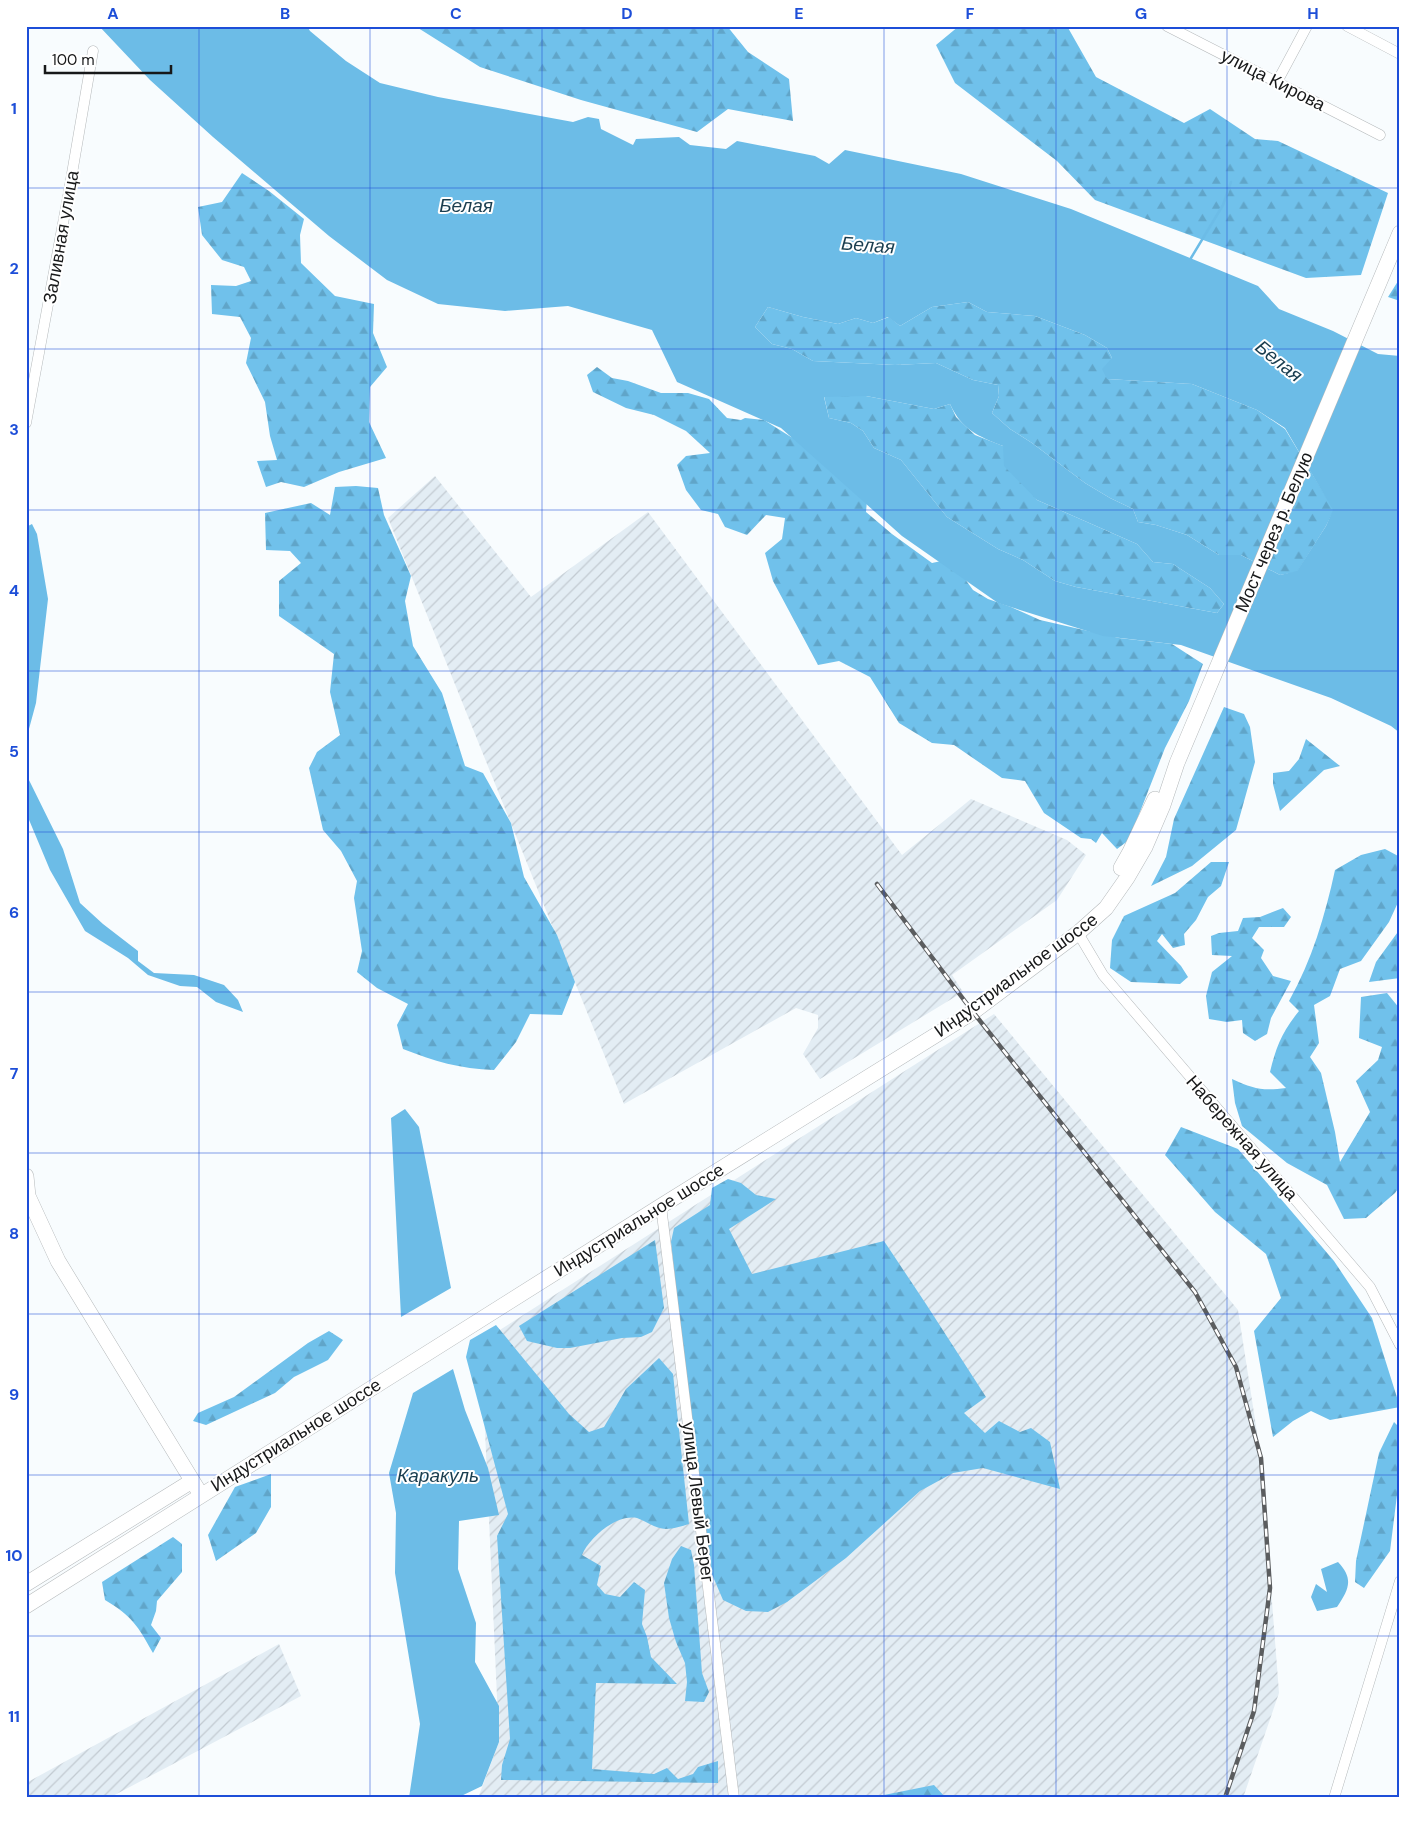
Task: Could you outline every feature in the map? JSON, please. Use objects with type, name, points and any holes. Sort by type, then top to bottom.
[{"type":"main road","name":"Мост через р. Белую","points":[[1176,763],[1400,233]]},
{"type":"main road","points":[[1386,267],[1400,251]]},
{"type":"main road","points":[[1078,933],[1130,852],[1153,804],[1200,686]]},
{"type":"main road","name":"Индустриальное шоссе","points":[[26,1606],[973,1012],[1078,933],[1106,908],[1127,878],[1145,847],[1163,805],[1176,763]]},
{"type":"main road","points":[[26,1176],[28,1196],[58,1260],[201,1495]]},
{"type":"main road","points":[[26,1584],[192,1481]]},
{"type":"street","name":"улица Кирова","points":[[1167,26],[1380,135]]},
{"type":"street","points":[[1277,82],[1307,26]]},
{"type":"street","points":[[1347,26],[1400,54]]},
{"type":"street","name":"Заливная улица","points":[[26,423],[70,191],[93,51]]},
{"type":"street","name":"Набережная улица","points":[[1078,933],[1102,975],[1370,1287],[1400,1345]]},
{"type":"street","name":"улица Левый Берег","points":[[661,1206],[734,1798]]},
{"type":"street","points":[[1334,1798],[1400,1582]]},
{"type":"shaded area","points":[[435,476],[531,597],[648,512],[902,855],[971,799],[1067,840],[1086,855],[1057,900],[952,975],[963,992],[820,1079],[803,1054],[818,1028],[818,1015],[796,1008],[624,1104],[388,518]]},
{"type":"shaded area","points":[[994,1014],[1238,1310],[1261,1458],[1279,1693],[1243,1798],[478,1798],[499,1742],[481,1342]]},
{"type":"shaded area","points":[[279,1644],[301,1696],[109,1798],[26,1798],[26,1783]]},
{"type":"green space","points":[[415,26],[727,26],[748,52],[789,79],[793,121],[728,109],[697,132],[581,100],[480,67]]},
{"type":"green space","points":[[959,26],[1067,26],[1096,77],[1184,123],[1210,109],[1255,139],[1278,141],[1388,193],[1361,275],[1306,278],[1095,200],[1057,161],[955,83],[936,45]]},
{"type":"green space","points":[[242,173],[269,191],[304,219],[300,235],[301,263],[335,296],[374,304],[373,333],[387,367],[370,387],[369,422],[386,458],[339,472],[304,487],[281,482],[266,487],[257,461],[277,460],[270,436],[265,402],[246,363],[251,338],[240,317],[212,314],[211,285],[236,286],[251,281],[244,267],[222,260],[202,235],[198,207],[222,202]]},
{"type":"green space","points":[[1400,278],[1400,301],[1388,297]]},
{"type":"green space","points":[[968,302],[987,312],[1035,316],[1085,335],[1107,348],[1112,358],[1107,379],[1192,384],[1257,410],[1285,429],[1334,510],[1297,572],[1280,575],[1241,555],[1219,555],[1187,535],[1156,525],[1138,522],[1133,509],[1085,483],[1010,429],[992,413],[999,396],[998,385],[973,380],[936,363],[895,365],[813,361],[792,349],[772,344],[755,327],[768,307],[838,324],[856,318],[873,323],[889,317],[900,326],[932,307]]},
{"type":"green space","points":[[597,367],[612,378],[628,381],[661,393],[688,393],[709,399],[727,418],[764,420],[791,437],[816,443],[868,489],[866,512],[892,534],[932,563],[946,560],[957,568],[973,590],[988,599],[1040,620],[1119,638],[1172,644],[1203,664],[1189,701],[1165,748],[1129,840],[1117,849],[1102,833],[1096,843],[1091,839],[1081,838],[1044,813],[1025,781],[1002,778],[954,745],[932,743],[899,723],[870,677],[839,661],[818,665],[773,581],[765,553],[782,539],[785,518],[766,515],[747,535],[725,527],[718,514],[701,510],[686,490],[677,465],[686,456],[710,453],[686,431],[654,415],[626,408],[593,392],[587,375]]},
{"type":"green space","points":[[824,396],[866,396],[934,409],[950,404],[956,417],[975,435],[1003,446],[1037,500],[1137,544],[1153,562],[1173,564],[1210,588],[1224,604],[1217,613],[1076,587],[1055,581],[1023,560],[998,549],[947,517],[901,460],[874,448],[863,431],[851,423],[829,418]]},
{"type":"green space","points":[[335,487],[378,488],[384,515],[411,576],[405,601],[413,646],[442,693],[465,766],[483,773],[511,823],[524,877],[557,935],[575,982],[562,1015],[530,1014],[516,1042],[494,1070],[447,1064],[403,1049],[397,1025],[408,1004],[377,988],[357,972],[362,951],[354,898],[357,881],[341,851],[323,830],[309,768],[317,752],[340,735],[330,692],[334,654],[279,616],[279,581],[301,563],[290,551],[266,550],[265,513],[311,503],[330,515]]},
{"type":"green space","points":[[1224,707],[1244,714],[1250,727],[1255,762],[1236,830],[1192,866],[1151,886],[1166,857],[1174,819]]},
{"type":"green space","points":[[1306,739],[1340,766],[1324,770],[1280,811],[1273,784],[1273,773],[1289,771],[1299,759]]},
{"type":"green space","points":[[1385,849],[1400,857],[1400,898],[1389,922],[1361,961],[1340,969],[1330,996],[1314,1005],[1319,1043],[1310,1057],[1321,1073],[1340,1162],[1370,1112],[1356,1081],[1378,1060],[1382,1047],[1359,1038],[1361,997],[1387,993],[1400,1009],[1398,1047],[1400,1048],[1400,1186],[1395,1193],[1366,1218],[1344,1219],[1327,1185],[1287,1163],[1242,1126],[1235,1103],[1232,1079],[1258,1088],[1286,1088],[1270,1072],[1280,1040],[1299,1011],[1289,1001],[1317,937],[1335,870],[1361,855]]},
{"type":"green space","points":[[1211,862],[1229,862],[1221,886],[1208,897],[1196,920],[1184,934],[1185,945],[1173,948],[1162,934],[1157,941],[1181,966],[1188,977],[1180,984],[1131,982],[1110,968],[1112,940],[1124,916],[1175,893]]},
{"type":"green space","points":[[1283,908],[1291,917],[1284,927],[1259,927],[1252,938],[1264,950],[1261,958],[1273,976],[1291,981],[1271,1018],[1267,1034],[1255,1041],[1243,1033],[1242,1020],[1227,1022],[1209,1019],[1206,996],[1212,972],[1232,956],[1212,955],[1211,936],[1238,931],[1243,918],[1260,917]]},
{"type":"green space","points":[[1400,929],[1400,978],[1369,982],[1376,962]]},
{"type":"green space","points":[[1181,1127],[1238,1149],[1334,1261],[1372,1318],[1400,1407],[1330,1420],[1311,1411],[1293,1421],[1273,1437],[1254,1331],[1281,1298],[1266,1254],[1215,1212],[1165,1155]]},
{"type":"green space","points":[[728,1179],[741,1183],[756,1195],[776,1199],[729,1229],[752,1274],[884,1241],[986,1397],[964,1413],[985,1433],[999,1421],[1020,1432],[1031,1428],[1050,1442],[1060,1489],[983,1468],[953,1473],[920,1491],[846,1558],[787,1602],[768,1612],[746,1611],[723,1600],[705,1558],[671,1242],[674,1228],[710,1205],[712,1188]]},
{"type":"green space","points":[[655,1240],[664,1308],[652,1332],[641,1337],[622,1338],[570,1348],[557,1348],[527,1341],[519,1326]]},
{"type":"green space","points":[[496,1325],[569,1414],[589,1432],[604,1427],[626,1389],[659,1358],[673,1374],[689,1524],[662,1529],[637,1518],[621,1520],[612,1523],[597,1535],[582,1555],[601,1566],[597,1585],[605,1594],[620,1597],[634,1582],[645,1590],[642,1624],[651,1657],[677,1684],[596,1683],[592,1769],[654,1774],[667,1768],[678,1779],[693,1774],[698,1767],[718,1761],[718,1783],[501,1780],[502,1765],[510,1739],[497,1536],[508,1514],[466,1357],[470,1340]]},
{"type":"green space","points":[[329,1331],[343,1340],[328,1360],[294,1377],[275,1393],[206,1425],[193,1421],[198,1413],[234,1397],[308,1343]]},
{"type":"green space","points":[[1394,1422],[1400,1428],[1400,1471],[1390,1551],[1364,1588],[1355,1582],[1356,1561],[1379,1453]]},
{"type":"green space","points":[[271,1474],[271,1507],[256,1533],[216,1561],[208,1535],[235,1487]]},
{"type":"green space","points":[[173,1537],[182,1544],[182,1572],[157,1601],[151,1625],[161,1638],[153,1653],[134,1622],[122,1611],[105,1600],[102,1582]]},
{"type":"green space","points":[[681,1546],[691,1550],[694,1565],[702,1673],[709,1692],[704,1702],[685,1701],[687,1682],[685,1663],[669,1618],[664,1583],[672,1559]]},
{"type":"green space","points":[[934,1785],[946,1798],[869,1798]]},
{"type":"water","name":"Белая","points":[[99,26],[307,26],[310,31],[346,61],[380,83],[438,97],[573,122],[588,117],[599,119],[601,129],[633,145],[636,139],[679,137],[690,145],[726,149],[737,141],[815,156],[829,164],[845,150],[961,174],[1071,209],[1258,286],[1279,309],[1333,331],[1378,354],[1400,356],[1400,733],[1391,726],[1331,698],[1181,645],[1103,636],[998,603],[902,536],[781,428],[677,382],[652,330],[568,306],[505,311],[438,304],[387,280],[329,236],[213,137],[150,80]],"holes":[[[968,302],[987,312],[1035,316],[1085,335],[1107,348],[1112,358],[1102,369],[1107,379],[1192,384],[1257,410],[1285,428],[1333,510],[1326,526],[1297,571],[1280,575],[1241,555],[1219,555],[1187,535],[1156,525],[1138,522],[1133,509],[1085,483],[1010,429],[992,413],[999,396],[998,385],[973,380],[936,363],[895,365],[813,361],[792,349],[772,344],[755,327],[768,307],[838,324],[856,318],[873,323],[888,317],[900,326],[932,307]],[[866,396],[934,409],[950,404],[965,426],[986,439],[1003,446],[1004,466],[1037,500],[1137,544],[1153,562],[1173,564],[1210,588],[1224,604],[1217,613],[1076,587],[1055,581],[1023,560],[998,549],[947,517],[901,460],[874,448],[863,431],[851,423],[829,418],[824,397]]]},
{"type":"water","points":[[32,524],[37,534],[48,599],[36,703],[26,740],[26,527]]},
{"type":"water","points":[[26,765],[27,776],[63,849],[80,903],[103,924],[138,951],[138,961],[154,973],[194,975],[224,985],[238,1000],[243,1012],[216,1002],[197,987],[180,986],[148,975],[128,958],[85,931],[50,870],[27,815]]},
{"type":"water","points":[[405,1109],[419,1127],[451,1288],[401,1317],[391,1118]]},
{"type":"water","name":"Каракуль","points":[[453,1369],[465,1410],[488,1468],[499,1515],[459,1521],[458,1569],[476,1623],[475,1662],[499,1706],[499,1742],[482,1786],[457,1798],[409,1798],[420,1724],[395,1573],[396,1513],[389,1473],[413,1393]]},
{"type":"water","points":[[1338,1562],[1348,1579],[1347,1589],[1337,1607],[1317,1611],[1311,1597],[1316,1584],[1327,1592],[1321,1569]]},
{"type":"waterway","points":[[1191,258],[1223,205],[1231,182]]},
{"type":"railway","points":[[877,884],[973,1012],[1195,1292],[1236,1367],[1261,1458],[1270,1588],[1254,1711],[1225,1798]]}]
